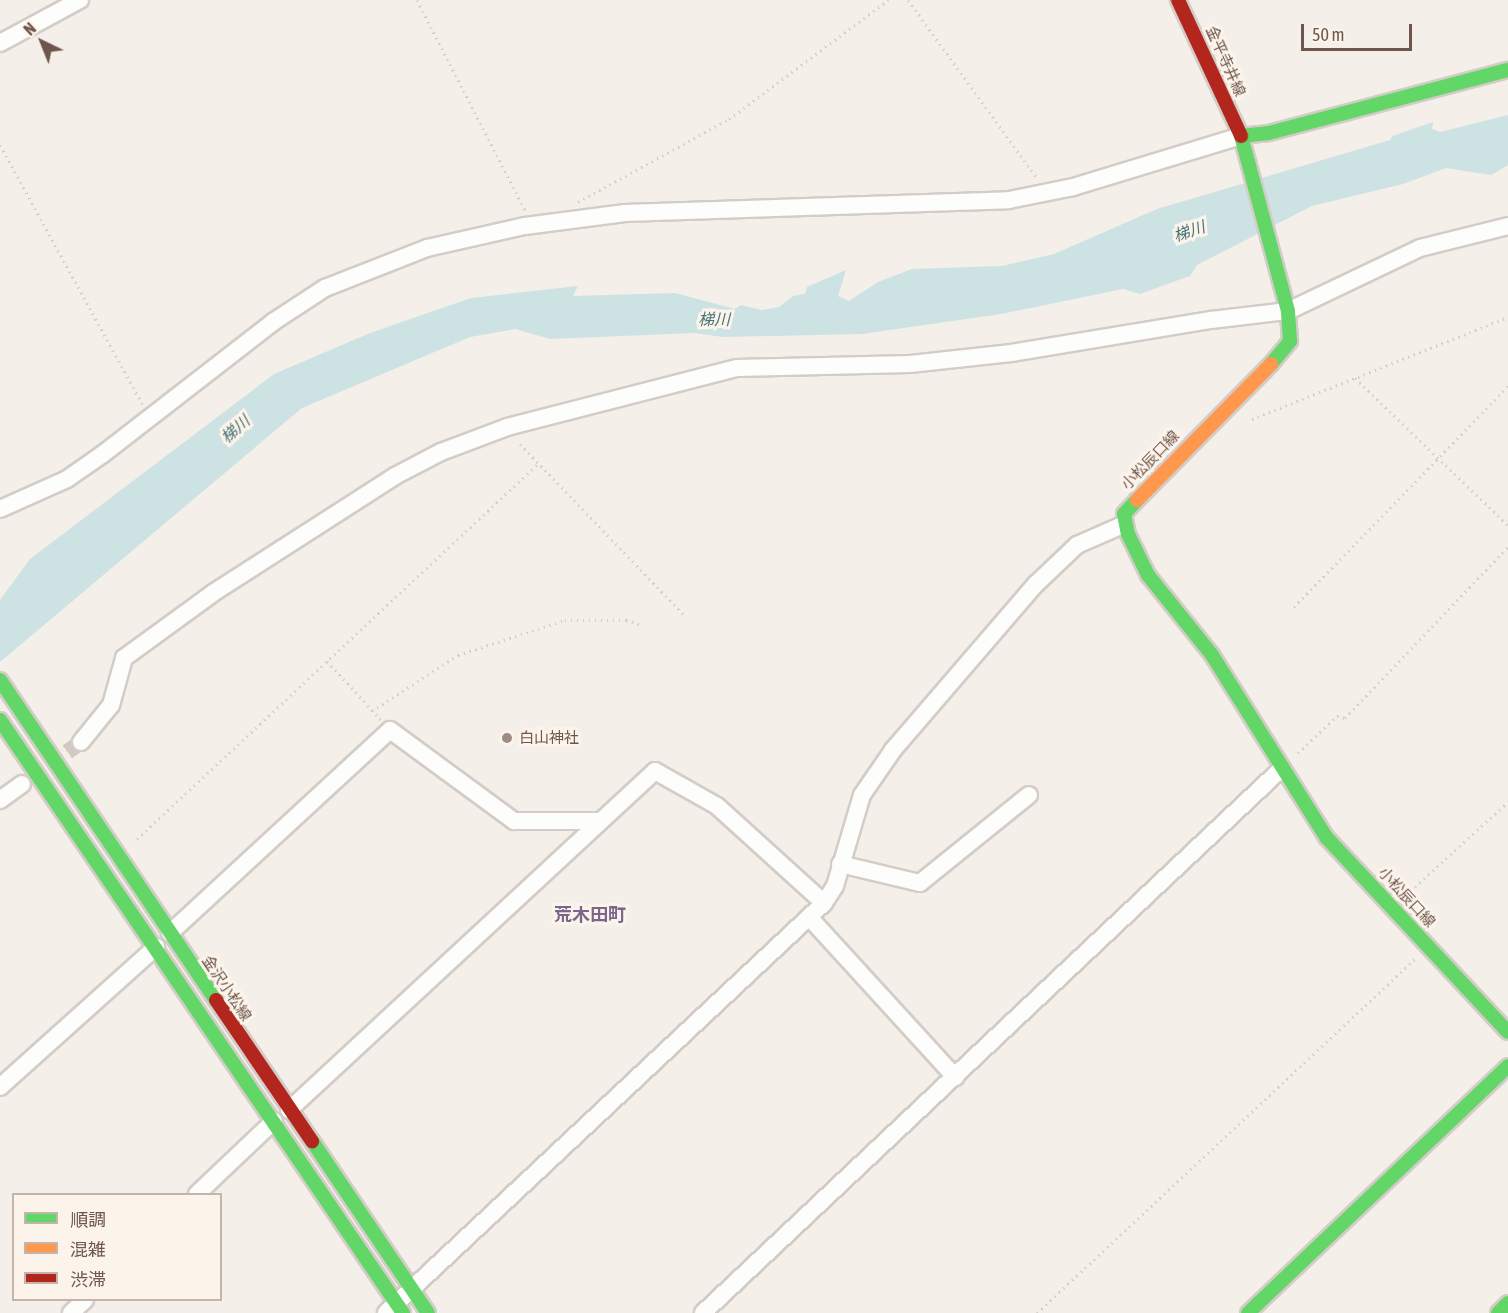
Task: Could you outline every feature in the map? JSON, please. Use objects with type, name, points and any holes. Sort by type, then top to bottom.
[{"type":"main road","name":"金平寺井線","points":[[1178,0],[1242,140]]},
{"type":"main road","points":[[1242,140],[1455,81],[1508,70]]},
{"type":"main road","name":"小松辰口線","points":[[1242,140],[1287,308],[1291,332],[1287,349],[1129,506],[1124,514],[1125,524],[1148,575],[1212,654],[1281,769],[1327,838],[1394,906],[1508,1032]]},
{"type":"main road","name":"金沢小松線","points":[[0,680],[428,1313]]},
{"type":"main road","points":[[0,720],[274,1121],[395,1310]]},
{"type":"main road","points":[[1248,1313],[1508,1066]]},
{"type":"main road","points":[[1497,1313],[1508,1304]]},
{"type":"street","points":[[0,43],[80,0]]},
{"type":"street","points":[[0,509],[67,479],[151,419],[273,322],[325,288],[427,248],[525,226],[625,213],[1009,200],[1242,140]]},
{"type":"street","points":[[81,742],[111,705],[124,658],[213,592],[395,476],[441,452],[507,427],[737,368],[910,364],[1000,354],[1287,308],[1420,248],[1508,226]]},
{"type":"street","points":[[395,1310],[412,1291],[824,903],[835,886],[862,795],[893,750],[1003,618],[1077,545],[1125,524]]},
{"type":"street","points":[[170,933],[390,730],[514,821],[598,821]]},
{"type":"street","points":[[703,1313],[1281,769]]},
{"type":"street","points":[[289,1110],[654,771],[717,806],[824,903]]},
{"type":"street","points":[[0,800],[22,784]]},
{"type":"street","points":[[840,864],[920,883],[1029,795]]},
{"type":"street","points":[[809,917],[955,1077]]},
{"type":"street","points":[[0,1087],[156,947]]},
{"type":"street","points":[[197,1193],[274,1121]]},
{"type":"street","points":[[71,1313],[83,1301]]},
{"type":"path","points":[[417,0],[526,212],[537,210]]},
{"type":"path","points":[[570,204],[581,202],[729,119],[888,0]]},
{"type":"path","points":[[908,0],[1047,192]]},
{"type":"path","points":[[0,145],[151,419]]},
{"type":"path","points":[[1252,419],[1508,317]]},
{"type":"path","points":[[1355,378],[1508,525]]},
{"type":"path","points":[[1294,607],[1508,386]]},
{"type":"path","points":[[520,444],[684,615]]},
{"type":"path","points":[[137,839],[539,464]]},
{"type":"path","points":[[1281,769],[1337,716],[1345,718],[1508,547]]},
{"type":"path","points":[[372,711],[458,656],[565,620],[626,620],[643,625]]},
{"type":"path","points":[[327,661],[390,730]]},
{"type":"path","points":[[1394,906],[1508,802]]},
{"type":"path","points":[[1037,1313],[1429,945]]},
{"type":"water","name":"梯川","points":[[1508,115],[1508,165],[1491,175],[1446,168],[1403,184],[1312,206],[1197,265],[1190,276],[1140,294],[1123,289],[1001,314],[862,334],[723,337],[695,333],[550,339],[515,329],[470,337],[302,408],[0,662],[0,600],[30,559],[274,374],[370,333],[471,298],[578,286],[573,296],[675,293],[735,309],[741,305],[762,310],[779,307],[793,296],[805,294],[807,287],[846,270],[838,296],[849,301],[878,282],[912,269],[1002,266],[1054,254],[1157,209],[1390,140],[1393,136],[1433,122],[1432,129],[1440,132]]},
{"type":"tunnel","points":[[48,766],[81,742]]},
{"type":"traffic: fast","points":[[1271,364],[1290,341],[1288,311],[1241,136],[1269,133],[1508,70]]},
{"type":"traffic: fast","points":[[1137,500],[1124,514],[1128,534],[1148,575],[1212,655],[1327,838],[1508,1032]]},
{"type":"traffic: fast","points":[[0,680],[216,1000]]},
{"type":"traffic: fast","points":[[0,720],[403,1313]]},
{"type":"traffic: fast","points":[[1248,1313],[1508,1066]]},
{"type":"traffic: fast","points":[[312,1141],[428,1313]]},
{"type":"traffic: fast","points":[[1498,1313],[1508,1303]]},
{"type":"traffic: slow","points":[[1137,500],[1271,364]]},
{"type":"traffic: jam","points":[[1178,0],[1241,136]]},
{"type":"traffic: jam","points":[[216,1000],[312,1141]]},
{"type":"place","name":"白山神社","points":[[507,738]]},
{"type":"district","name":"荒木田町","points":[[590,915]]}]
